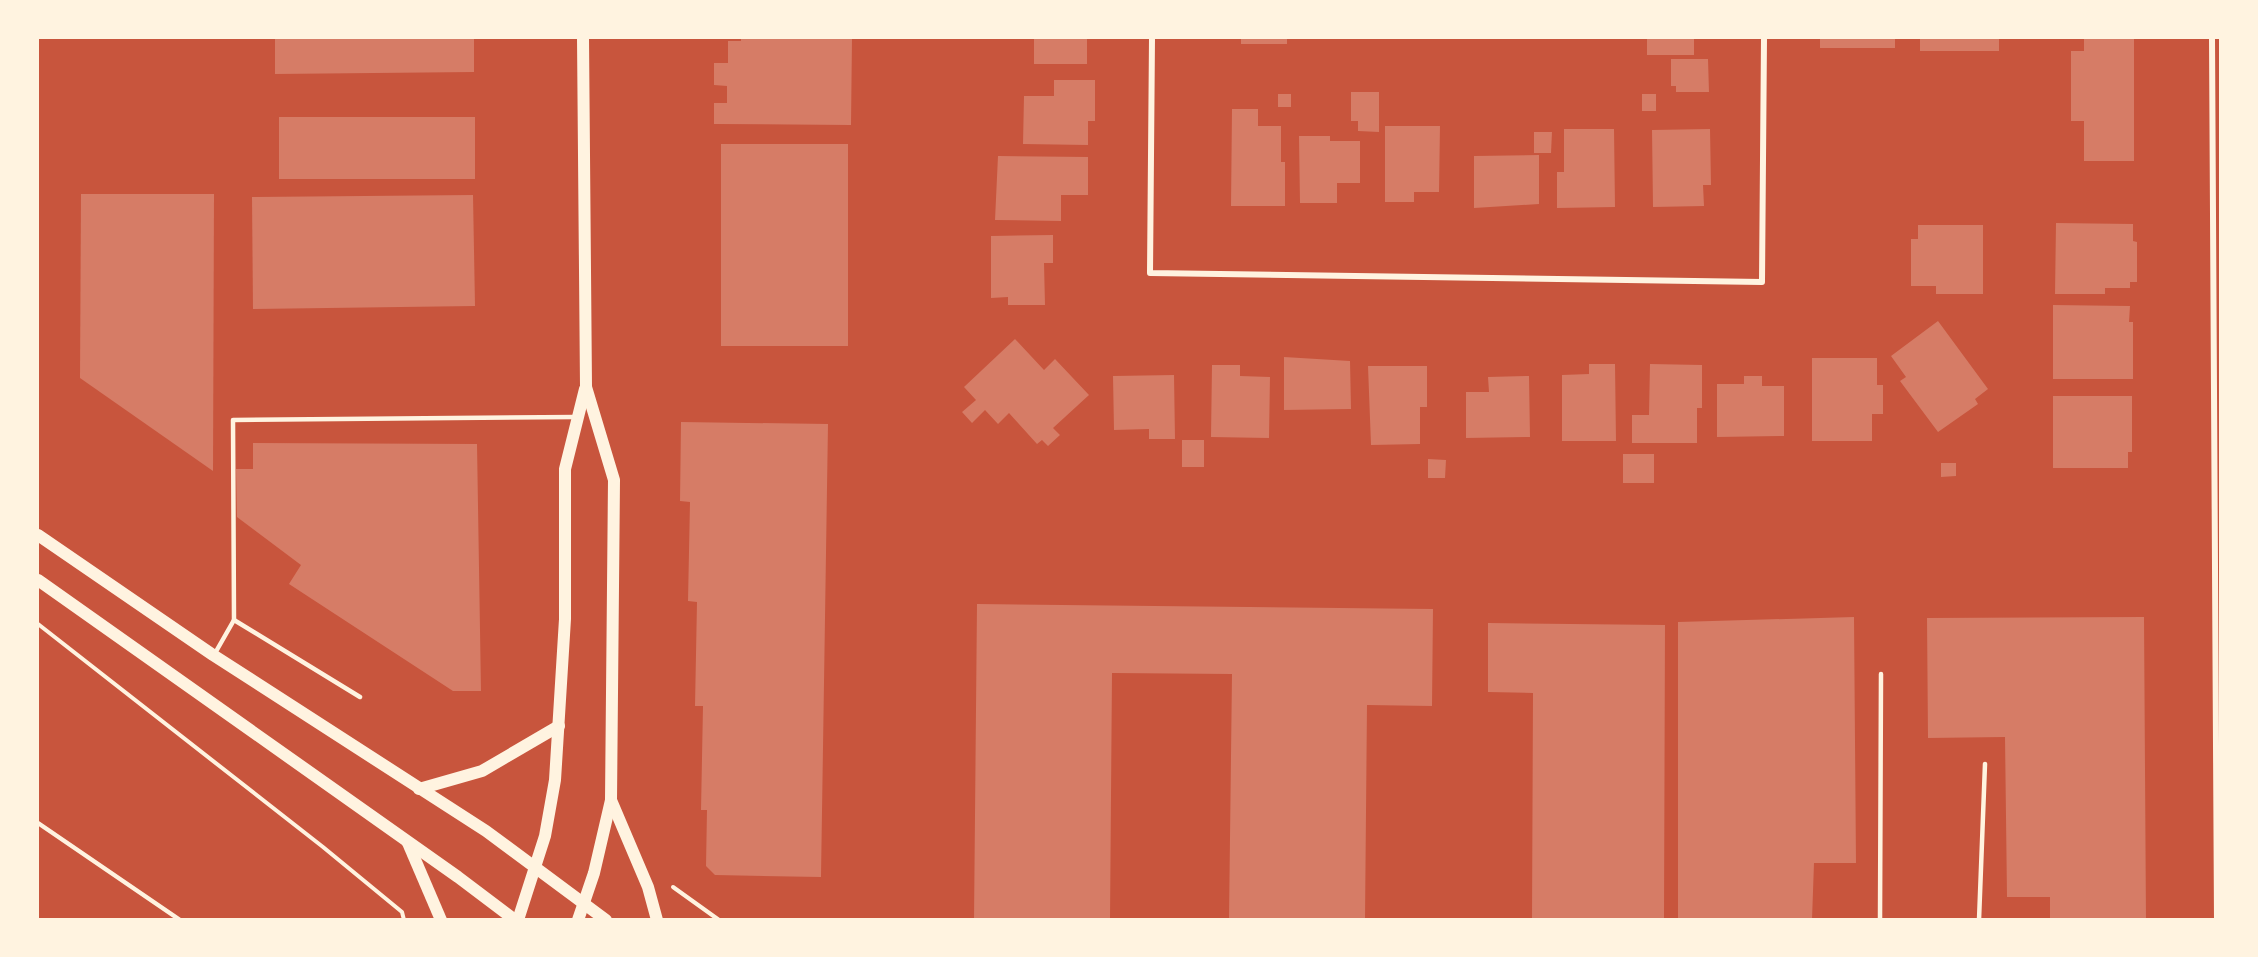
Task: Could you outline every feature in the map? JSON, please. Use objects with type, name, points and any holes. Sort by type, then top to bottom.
[{"type":"main road","points":[[38,580],[516,920],[536,868],[555,780],[565,619],[566,469],[586,387],[583,38]]},
{"type":"main road","points":[[578,920],[594,873],[611,800],[614,480],[586,387]]},
{"type":"main road","points":[[38,535],[213,655],[486,831],[606,920]]},
{"type":"main road","points":[[418,789],[482,771],[559,726]]},
{"type":"main road","points":[[611,800],[648,887],[657,920]]},
{"type":"main road","points":[[408,842],[441,920]]},
{"type":"street","points":[[1152,38],[1150,273],[1762,282],[1764,38]]},
{"type":"street","points":[[2212,38],[2217,920]]},
{"type":"lane","points":[[213,655],[234,620],[233,420],[578,417]]},
{"type":"lane","points":[[234,620],[360,698]]},
{"type":"lane","points":[[1880,920],[1881,674]]},
{"type":"lane","points":[[1978,920],[1984,764]]},
{"type":"lane","points":[[38,823],[180,920]]},
{"type":"path","points":[[38,624],[323,847],[402,912],[405,920]]},
{"type":"path","points":[[668,883],[719,920]]},
{"type":"building","points":[[275,38],[474,38],[474,72],[275,74]]},
{"type":"building","points":[[741,38],[852,38],[851,125],[714,124],[714,103],[727,103],[727,86],[714,85],[714,63],[728,63],[728,41],[741,41]]},
{"type":"building","points":[[1034,38],[1087,38],[1087,64],[1034,64]]},
{"type":"building","points":[[1241,38],[1287,38],[1287,44],[1241,44]]},
{"type":"building","points":[[1647,38],[1694,38],[1694,55],[1647,55]]},
{"type":"building","points":[[1820,38],[1895,38],[1895,48],[1820,48]]},
{"type":"building","points":[[1920,38],[1999,38],[1999,51],[1920,51]]},
{"type":"building","points":[[2084,38],[2134,38],[2134,161],[2084,161],[2084,121],[2071,121],[2071,51],[2084,51]]},
{"type":"building","points":[[1671,59],[1708,59],[1709,92],[1676,92],[1676,86],[1671,86]]},
{"type":"building","points":[[1054,80],[1095,80],[1095,121],[1088,121],[1088,145],[1023,144],[1024,96],[1054,96]]},
{"type":"building","points":[[1351,92],[1379,92],[1379,132],[1358,131],[1358,121],[1351,121]]},
{"type":"building","points":[[1278,94],[1291,94],[1291,107],[1278,107]]},
{"type":"building","points":[[1642,94],[1656,94],[1656,111],[1642,111]]},
{"type":"building","points":[[1232,109],[1258,109],[1258,126],[1281,126],[1281,162],[1285,162],[1285,206],[1231,206]]},
{"type":"building","points":[[279,117],[475,117],[475,179],[279,179]]},
{"type":"building","points":[[1385,126],[1440,126],[1439,192],[1414,192],[1414,202],[1385,202]]},
{"type":"building","points":[[1564,129],[1614,129],[1615,207],[1557,208],[1557,172],[1564,172]]},
{"type":"building","points":[[1710,129],[1711,185],[1703,185],[1704,206],[1653,207],[1652,130]]},
{"type":"building","points":[[1534,132],[1552,132],[1551,153],[1534,153]]},
{"type":"building","points":[[1299,136],[1330,136],[1330,141],[1360,141],[1360,183],[1337,183],[1337,203],[1300,203]]},
{"type":"building","points":[[721,144],[848,144],[848,346],[721,346]]},
{"type":"building","points":[[1539,155],[1539,204],[1474,208],[1474,156]]},
{"type":"building","points":[[998,156],[1088,157],[1088,195],[1061,195],[1061,221],[995,220]]},
{"type":"building","points":[[81,194],[214,194],[213,471],[80,378]]},
{"type":"building","points":[[473,195],[475,306],[253,309],[252,197]]},
{"type":"building","points":[[2056,223],[2133,224],[2133,241],[2137,242],[2137,282],[2130,282],[2130,288],[2105,288],[2105,294],[2055,294]]},
{"type":"building","points":[[1918,225],[1983,225],[1983,294],[1936,294],[1936,286],[1911,286],[1911,239],[1918,239]]},
{"type":"building","points":[[1053,235],[1053,263],[1044,263],[1045,305],[1008,305],[1008,297],[991,298],[991,236]]},
{"type":"building","points":[[2053,305],[2130,306],[2129,322],[2133,322],[2133,379],[2053,379]]},
{"type":"building","points":[[1938,321],[1988,389],[1975,399],[1978,404],[1938,432],[1900,381],[1906,377],[1891,356]]},
{"type":"building","points":[[1015,339],[1044,370],[1055,359],[1089,395],[1053,428],[1060,435],[1048,446],[1042,440],[1037,444],[1009,413],[998,424],[985,410],[972,423],[962,412],[976,400],[964,387]]},
{"type":"building","points":[[1284,357],[1350,361],[1351,409],[1284,410]]},
{"type":"building","points":[[1812,358],[1877,358],[1877,385],[1883,385],[1883,414],[1872,414],[1872,441],[1812,441]]},
{"type":"building","points":[[1589,364],[1615,364],[1616,441],[1562,441],[1562,375],[1589,374]]},
{"type":"building","points":[[1650,364],[1702,365],[1702,408],[1697,408],[1697,443],[1632,443],[1632,415],[1649,415]]},
{"type":"building","points":[[1212,365],[1240,365],[1240,376],[1270,377],[1269,438],[1211,437]]},
{"type":"building","points":[[1368,366],[1427,366],[1427,407],[1420,407],[1420,444],[1371,445]]},
{"type":"building","points":[[1174,375],[1175,439],[1149,439],[1149,429],[1114,430],[1113,376]]},
{"type":"building","points":[[1529,376],[1530,437],[1466,438],[1466,392],[1489,392],[1488,377]]},
{"type":"building","points":[[1744,376],[1762,376],[1762,386],[1784,386],[1784,436],[1717,437],[1717,384],[1744,384]]},
{"type":"building","points":[[2053,396],[2132,396],[2132,452],[2128,452],[2128,468],[2053,468]]},
{"type":"building","points":[[681,422],[828,424],[821,877],[715,875],[706,866],[707,810],[701,810],[703,706],[695,706],[697,602],[688,601],[690,502],[680,501]]},
{"type":"building","points":[[1182,440],[1204,440],[1204,467],[1182,467]]},
{"type":"building","points":[[253,443],[477,444],[481,691],[453,691],[289,584],[301,565],[237,517],[236,469],[253,469]]},
{"type":"building","points":[[1623,454],[1654,454],[1654,483],[1623,483]]},
{"type":"building","points":[[1428,459],[1446,460],[1445,478],[1428,478]]},
{"type":"building","points":[[1941,463],[1956,463],[1956,476],[1941,477]]},
{"type":"building","points":[[977,604],[1433,609],[1432,706],[1367,705],[1365,920],[1229,920],[1232,674],[1112,673],[1110,920],[974,920]]},
{"type":"building","points":[[1854,617],[1856,863],[1814,863],[1812,920],[1678,920],[1678,622]]},
{"type":"building","points":[[2144,617],[2146,920],[2050,920],[2050,897],[2007,897],[2005,737],[1928,738],[1927,618]]},
{"type":"building","points":[[1488,623],[1665,625],[1664,920],[1532,920],[1533,693],[1488,692]]}]
